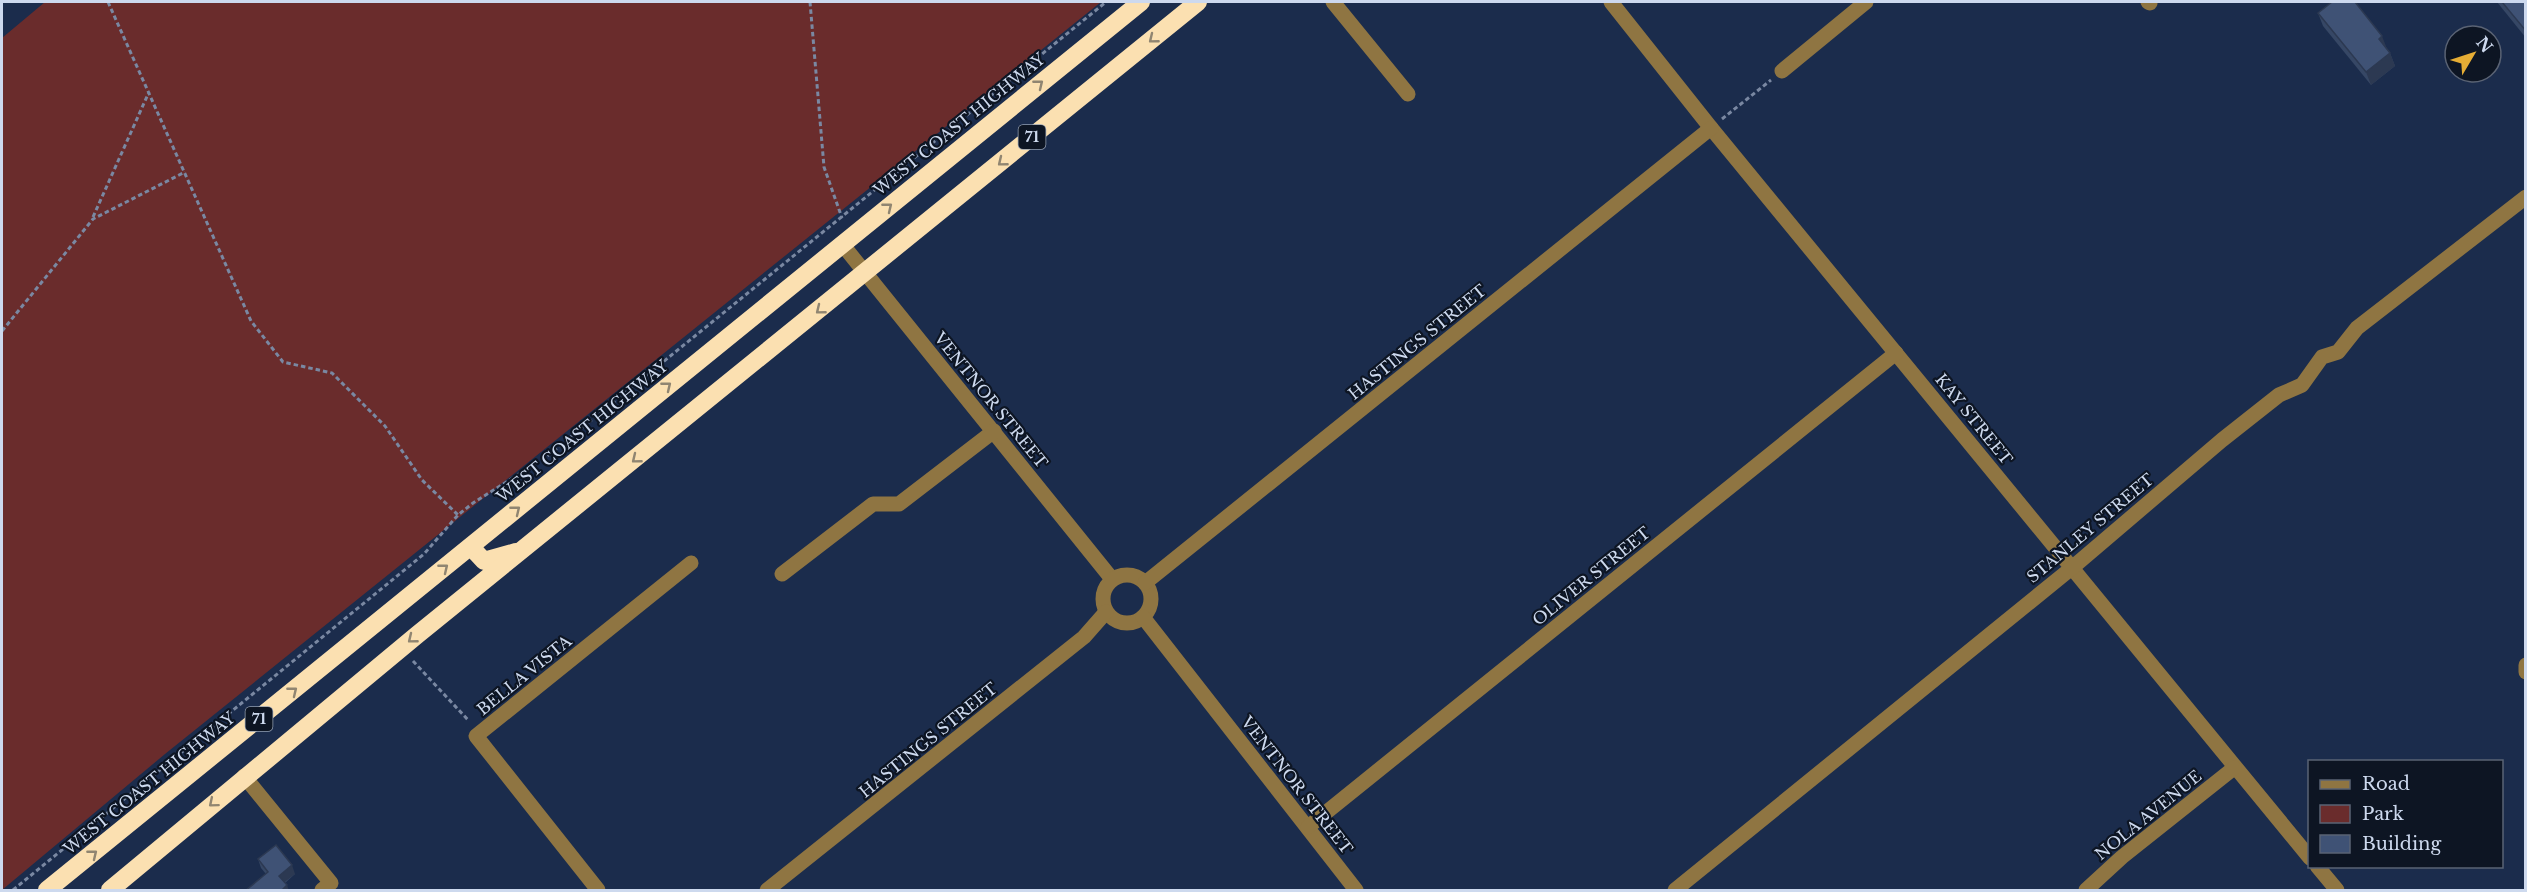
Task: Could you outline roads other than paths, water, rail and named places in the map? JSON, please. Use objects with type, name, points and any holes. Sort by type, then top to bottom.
[{"type":"highway","name":"WEST COAST HIGHWAY","points":[[47,891],[1141,2]]},
{"type":"highway","name":"71","points":[[110,891],[244,776],[1198,2]]},
{"type":"highway","points":[[471,547],[484,561],[523,549]]},
{"type":"street","points":[[1333,2],[1408,94]]},
{"type":"street","name":"KAY STREET","points":[[1611,2],[1711,129],[2308,856]]},
{"type":"street","points":[[1782,71],[1866,2]]},
{"type":"street","name":"HASTINGS STREET","points":[[1145,583],[1711,129]]},
{"type":"street","name":"STANLEY STREET","points":[[1675,891],[2073,567],[2222,440],[2279,395],[2302,385],[2322,357],[2338,352],[2357,327],[2526,197]]},
{"type":"street","name":"VENTNOR STREET","points":[[842,244],[1112,579]]},
{"type":"street","name":"OLIVER STREET","points":[[1308,827],[1896,353]]},
{"type":"street","points":[[782,574],[873,504],[899,504],[994,431]]},
{"type":"street","name":"BELLA VISTA","points":[[598,891],[476,736],[690,563]]},
{"type":"street","points":[[1123,575],[1134,576],[1145,583],[1151,599],[1150,607],[1143,617],[1135,622],[1121,622],[1106,612],[1103,593],[1112,579],[1123,575]]},
{"type":"street","name":"HASTINGS STREET","points":[[766,891],[1084,637],[1106,612]]},
{"type":"street","name":"VENTNOR STREET","points":[[1143,617],[1356,891]]},
{"type":"street","points":[[2526,665],[2526,672]]},
{"type":"street","name":"NOLA AVENUE","points":[[2086,891],[2122,857],[2234,768]]},
{"type":"street","points":[[244,776],[331,883],[322,891]]},
{"type":"street","points":[[2318,868],[2337,891]]}]
